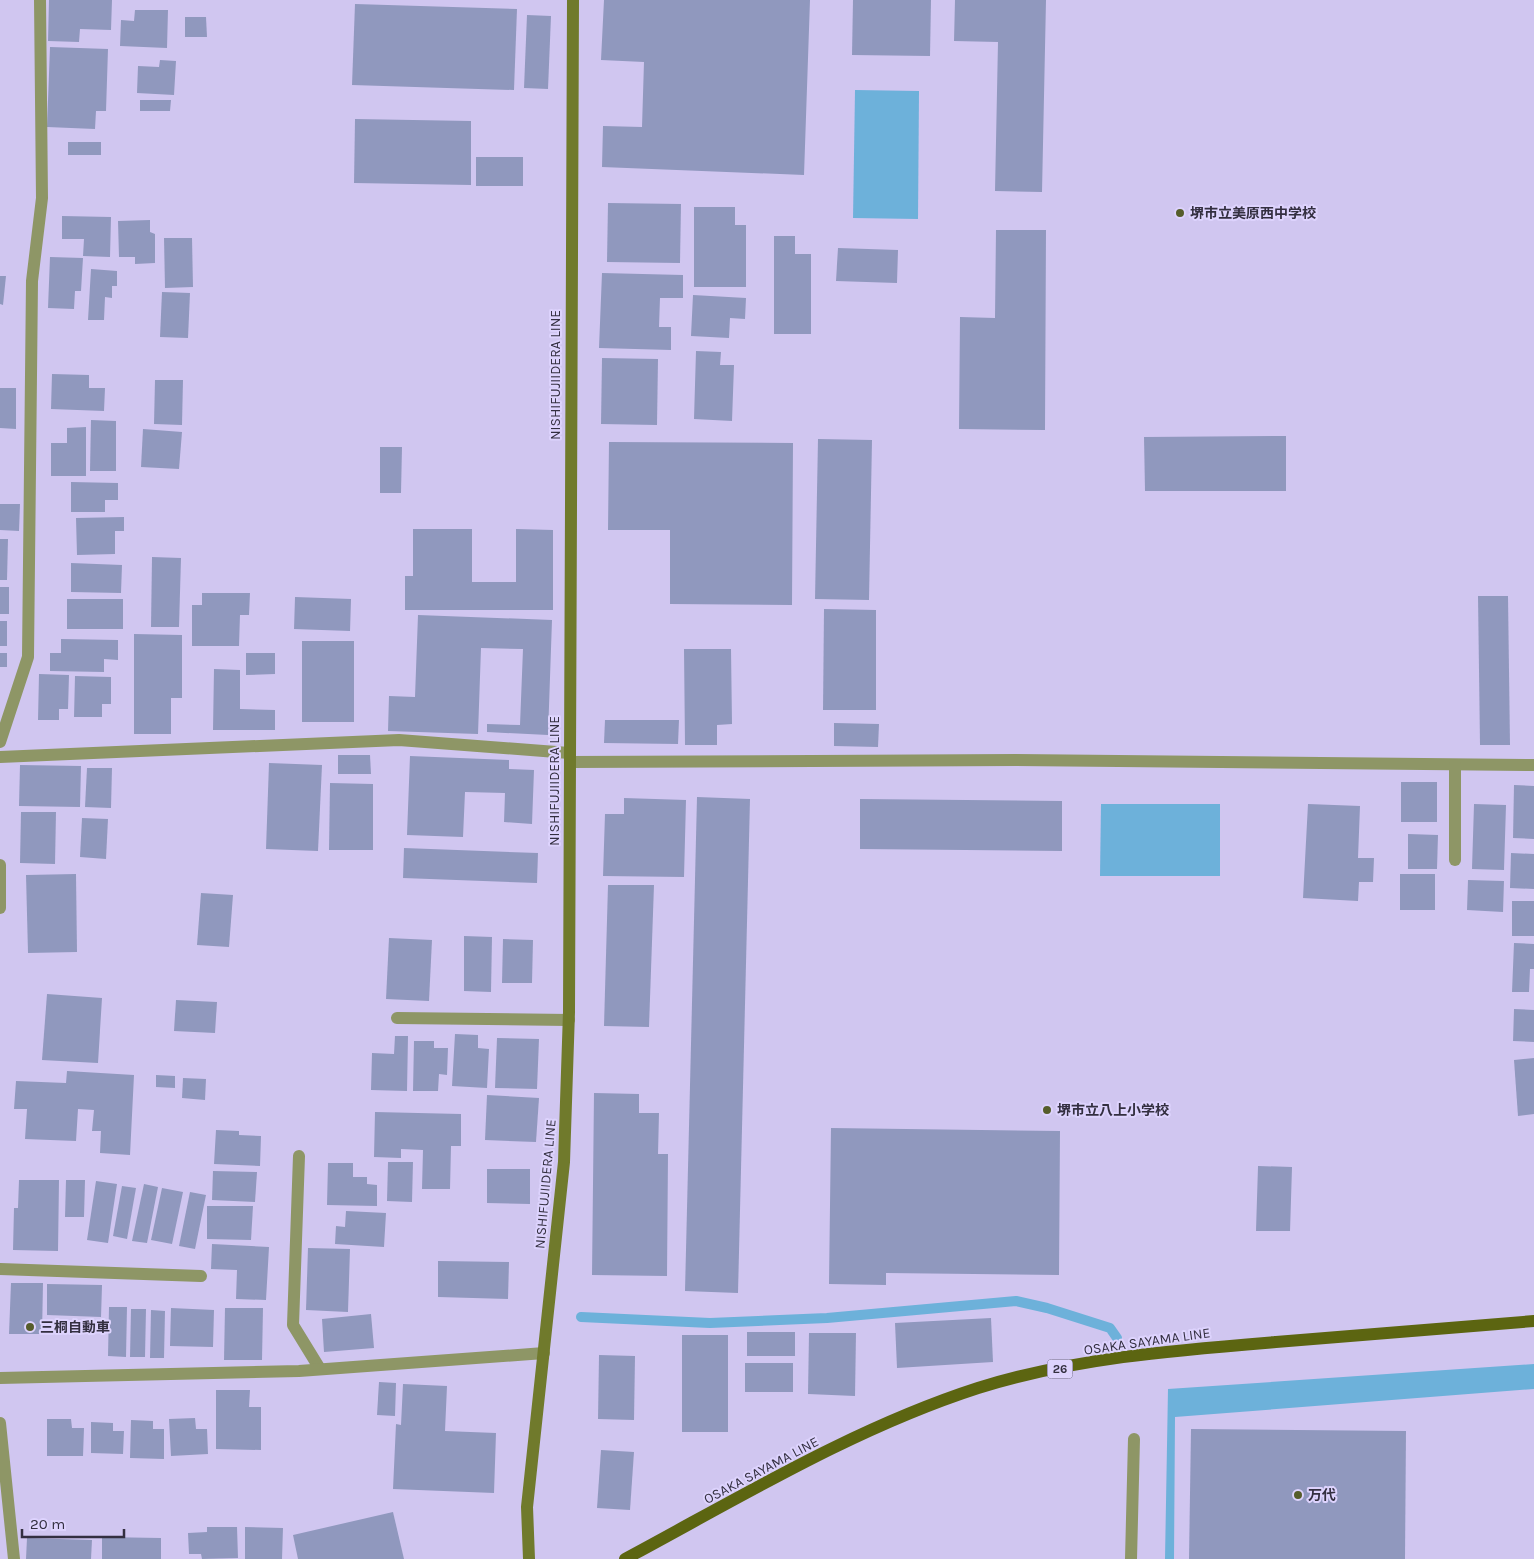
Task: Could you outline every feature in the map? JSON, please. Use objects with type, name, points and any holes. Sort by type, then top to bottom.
[{"type":"main road","name":"NISHIFUJIIDERA LINE","points":[[529,1559],[527,1507],[564,1162],[569,1020],[573,0]]},
{"type":"main road","name":"OSAKA SAYAMA LINE","points":[[624,1559],[801,1464],[896,1419],[979,1388],[1051,1370],[1202,1348],[1534,1321]]},
{"type":"street","points":[[0,742],[28,657],[32,281],[42,198],[40,0]]},
{"type":"street","points":[[0,757],[399,740],[570,757],[1534,766]]},
{"type":"street","points":[[1455,860],[1456,765]]},
{"type":"street","points":[[0,865],[0,908]]},
{"type":"street","points":[[397,1018],[569,1020]]},
{"type":"street","points":[[299,1156],[293,1325],[320,1369]]},
{"type":"street","points":[[0,1269],[201,1276]]},
{"type":"street","points":[[0,1378],[320,1369],[544,1353]]},
{"type":"street","points":[[0,1423],[14,1559]]},
{"type":"street","points":[[1132,1559],[1134,1439]]},
{"type":"water","points":[[855,90],[919,91],[918,219],[853,218]]},
{"type":"water","points":[[1101,804],[1220,804],[1220,876],[1100,876]]},
{"type":"water","points":[[1534,1364],[1534,1389],[1175,1417],[1174,1559],[1165,1559],[1168,1389]]},
{"type":"building","points":[[49,0],[112,0],[111,30],[80,29],[79,42],[48,41]]},
{"type":"building","points":[[604,0],[810,0],[804,175],[602,167],[603,126],[642,127],[644,62],[601,60]]},
{"type":"building","points":[[853,0],[931,0],[930,56],[852,55]]},
{"type":"building","points":[[955,0],[1046,0],[1042,192],[995,191],[998,42],[954,41]]},
{"type":"building","points":[[355,4],[517,9],[514,90],[352,85]]},
{"type":"building","points":[[135,10],[168,10],[167,48],[120,46],[121,20],[134,21]]},
{"type":"building","points":[[527,15],[551,16],[548,89],[524,88]]},
{"type":"building","points":[[185,17],[206,17],[207,37],[185,37]]},
{"type":"building","points":[[50,47],[108,49],[106,111],[96,111],[95,129],[47,127]]},
{"type":"building","points":[[160,60],[176,61],[174,95],[137,93],[138,66],[159,67]]},
{"type":"building","points":[[140,100],[171,100],[170,111],[140,111]]},
{"type":"building","points":[[355,119],[471,121],[471,185],[354,183]]},
{"type":"building","points":[[68,142],[101,142],[101,155],[68,155]]},
{"type":"building","points":[[476,157],[523,157],[523,186],[476,186]]},
{"type":"building","points":[[608,203],[681,204],[680,263],[607,262]]},
{"type":"building","points":[[694,207],[735,207],[735,225],[746,225],[746,287],[694,287]]},
{"type":"building","points":[[62,216],[111,217],[110,257],[83,256],[84,239],[62,239]]},
{"type":"building","points":[[150,220],[150,232],[155,234],[155,263],[135,264],[135,257],[119,257],[118,221]]},
{"type":"building","points":[[996,230],[1046,230],[1045,430],[959,429],[960,317],[995,318]]},
{"type":"building","points":[[774,236],[795,236],[795,254],[811,254],[811,334],[774,334]]},
{"type":"building","points":[[164,238],[192,238],[193,287],[165,288]]},
{"type":"building","points":[[838,248],[898,250],[897,283],[836,281]]},
{"type":"building","points":[[50,257],[83,258],[81,291],[75,291],[74,309],[48,308]]},
{"type":"building","points":[[91,269],[117,271],[117,286],[112,286],[112,298],[105,297],[104,320],[88,320]]},
{"type":"building","points":[[602,273],[683,275],[683,298],[660,298],[659,327],[671,327],[671,350],[599,348]]},
{"type":"building","points":[[0,276],[6,276],[3,305],[0,304]]},
{"type":"building","points":[[162,292],[190,293],[188,338],[160,337]]},
{"type":"building","points":[[693,295],[746,298],[745,319],[730,318],[729,338],[691,336]]},
{"type":"building","points":[[696,351],[721,352],[720,365],[734,365],[732,421],[694,419]]},
{"type":"building","points":[[602,358],[658,359],[657,425],[601,424]]},
{"type":"building","points":[[52,374],[89,375],[89,388],[105,388],[104,411],[51,409]]},
{"type":"building","points":[[155,380],[183,380],[182,425],[154,424]]},
{"type":"building","points":[[0,388],[16,388],[16,429],[0,428]]},
{"type":"building","points":[[91,420],[116,421],[116,471],[90,471]]},
{"type":"building","points":[[86,427],[86,476],[51,476],[51,443],[67,443],[67,428]]},
{"type":"building","points":[[143,429],[182,432],[179,469],[141,467]]},
{"type":"building","points":[[1286,436],[1286,491],[1145,491],[1144,437]]},
{"type":"building","points":[[818,439],[872,440],[869,600],[815,599]]},
{"type":"building","points":[[609,442],[793,443],[792,605],[670,604],[670,530],[608,530]]},
{"type":"building","points":[[380,447],[402,447],[401,493],[380,493]]},
{"type":"building","points":[[71,482],[118,483],[118,500],[105,500],[105,512],[71,512]]},
{"type":"building","points":[[0,504],[20,504],[19,531],[0,530]]},
{"type":"building","points":[[124,517],[124,531],[115,531],[115,554],[77,555],[76,518]]},
{"type":"building","points":[[413,529],[472,529],[472,582],[516,582],[516,529],[553,530],[553,610],[405,610],[405,576],[413,576]]},
{"type":"building","points":[[0,539],[8,539],[7,580],[0,580]]},
{"type":"building","points":[[152,557],[181,558],[179,627],[151,627]]},
{"type":"building","points":[[71,563],[122,565],[121,593],[71,592]]},
{"type":"building","points":[[0,587],[9,587],[9,614],[0,614]]},
{"type":"building","points":[[202,593],[250,593],[249,615],[240,615],[239,646],[192,646],[192,605],[202,605]]},
{"type":"building","points":[[1478,596],[1508,596],[1510,745],[1480,745]]},
{"type":"building","points":[[295,597],[351,599],[350,631],[294,629]]},
{"type":"building","points":[[67,599],[123,599],[123,629],[67,629]]},
{"type":"building","points":[[824,609],[876,610],[876,710],[823,710]]},
{"type":"building","points":[[418,615],[552,620],[548,735],[487,732],[487,724],[520,725],[523,649],[481,648],[478,734],[388,731],[389,696],[415,697]]},
{"type":"building","points":[[0,621],[7,621],[7,646],[0,646]]},
{"type":"building","points":[[134,634],[182,635],[182,698],[171,698],[171,734],[134,734]]},
{"type":"building","points":[[61,639],[118,640],[118,660],[104,659],[104,672],[50,671],[50,653],[61,653]]},
{"type":"building","points":[[302,641],[354,641],[354,722],[302,722]]},
{"type":"building","points":[[684,649],[731,649],[732,724],[717,725],[717,745],[685,745]]},
{"type":"building","points":[[0,653],[7,653],[7,667],[0,667]]},
{"type":"building","points":[[246,653],[275,653],[275,674],[246,675]]},
{"type":"building","points":[[214,669],[240,670],[240,709],[275,710],[275,730],[213,730]]},
{"type":"building","points":[[39,674],[69,675],[68,709],[59,709],[59,720],[38,720]]},
{"type":"building","points":[[75,676],[111,677],[111,704],[102,704],[102,717],[74,717]]},
{"type":"building","points":[[605,720],[679,720],[678,744],[604,743]]},
{"type":"building","points":[[834,723],[879,724],[878,747],[834,746]]},
{"type":"building","points":[[338,755],[370,755],[371,774],[338,774]]},
{"type":"building","points":[[410,756],[509,760],[509,769],[534,770],[532,824],[504,822],[505,793],[465,792],[463,837],[407,835]]},
{"type":"building","points":[[269,763],[322,765],[318,851],[266,849]]},
{"type":"building","points":[[20,765],[81,766],[80,807],[19,806]]},
{"type":"building","points":[[87,768],[112,768],[111,808],[85,807]]},
{"type":"building","points":[[1401,782],[1437,782],[1437,822],[1401,822]]},
{"type":"building","points":[[330,783],[373,784],[373,850],[329,850]]},
{"type":"building","points":[[1514,785],[1534,786],[1534,839],[1513,838]]},
{"type":"building","points":[[697,797],[750,799],[738,1293],[685,1291]]},
{"type":"building","points":[[624,798],[686,800],[684,877],[603,876],[605,814],[624,814]]},
{"type":"building","points":[[860,799],[1062,801],[1062,851],[860,849]]},
{"type":"building","points":[[1308,804],[1360,806],[1358,858],[1374,858],[1373,882],[1359,882],[1358,901],[1303,898]]},
{"type":"building","points":[[1474,804],[1506,805],[1504,870],[1472,869]]},
{"type":"building","points":[[21,812],[56,812],[55,864],[20,863]]},
{"type":"building","points":[[82,818],[108,819],[106,859],[80,857]]},
{"type":"building","points":[[1408,834],[1438,835],[1437,869],[1408,869]]},
{"type":"building","points":[[404,848],[538,853],[537,883],[403,878]]},
{"type":"building","points":[[1511,853],[1534,854],[1534,889],[1510,888]]},
{"type":"building","points":[[76,874],[77,952],[28,953],[26,875]]},
{"type":"building","points":[[1400,874],[1435,874],[1435,910],[1400,910]]},
{"type":"building","points":[[1468,880],[1504,881],[1503,912],[1467,910]]},
{"type":"building","points":[[608,885],[654,885],[649,1027],[604,1026]]},
{"type":"building","points":[[201,893],[233,895],[229,947],[197,945]]},
{"type":"building","points":[[1512,901],[1534,901],[1534,936],[1512,936]]},
{"type":"building","points":[[464,936],[492,937],[491,992],[464,991]]},
{"type":"building","points":[[389,938],[432,940],[429,1001],[386,999]]},
{"type":"building","points":[[503,939],[533,940],[532,983],[502,983]]},
{"type":"building","points":[[1514,943],[1534,944],[1534,969],[1530,969],[1529,992],[1512,992]]},
{"type":"building","points":[[47,994],[102,998],[98,1063],[42,1060]]},
{"type":"building","points":[[176,1000],[217,1002],[215,1033],[174,1031]]},
{"type":"building","points":[[1514,1009],[1534,1010],[1534,1042],[1513,1041]]},
{"type":"building","points":[[455,1034],[478,1035],[478,1048],[489,1049],[487,1088],[452,1086]]},
{"type":"building","points":[[395,1036],[408,1036],[407,1091],[371,1090],[372,1053],[394,1054]]},
{"type":"building","points":[[497,1038],[539,1039],[537,1089],[495,1088]]},
{"type":"building","points":[[414,1041],[434,1041],[434,1048],[448,1048],[447,1075],[439,1074],[438,1091],[413,1091]]},
{"type":"building","points":[[1534,1058],[1534,1114],[1518,1116],[1514,1060]]},
{"type":"building","points":[[67,1071],[134,1075],[130,1155],[100,1153],[101,1131],[92,1131],[94,1110],[78,1109],[76,1141],[25,1139],[27,1109],[14,1109],[16,1081],[66,1083]]},
{"type":"building","points":[[156,1075],[175,1076],[175,1088],[156,1087]]},
{"type":"building","points":[[183,1078],[206,1079],[205,1100],[182,1098]]},
{"type":"building","points":[[594,1093],[639,1094],[639,1113],[659,1113],[658,1154],[668,1154],[667,1276],[592,1275]]},
{"type":"building","points":[[487,1095],[539,1098],[536,1142],[485,1140]]},
{"type":"building","points":[[375,1112],[461,1114],[461,1146],[451,1146],[450,1189],[422,1189],[423,1150],[401,1149],[401,1158],[374,1157]]},
{"type":"building","points":[[831,1128],[1060,1131],[1059,1275],[886,1273],[886,1285],[829,1284]]},
{"type":"building","points":[[216,1130],[239,1131],[239,1135],[261,1136],[260,1166],[214,1164]]},
{"type":"building","points":[[388,1162],[413,1162],[412,1202],[387,1201]]},
{"type":"building","points":[[328,1163],[353,1163],[353,1177],[367,1177],[367,1184],[377,1185],[377,1206],[327,1205]]},
{"type":"building","points":[[1258,1166],[1292,1167],[1290,1231],[1256,1231]]},
{"type":"building","points":[[487,1169],[530,1169],[530,1204],[487,1203]]},
{"type":"building","points":[[213,1171],[257,1172],[255,1202],[212,1200]]},
{"type":"building","points":[[19,1180],[59,1180],[58,1251],[13,1250],[14,1208],[18,1208]]},
{"type":"building","points":[[66,1180],[85,1180],[84,1217],[65,1217]]},
{"type":"building","points":[[96,1181],[117,1184],[108,1243],[87,1240]]},
{"type":"building","points":[[144,1184],[158,1187],[147,1243],[132,1241]]},
{"type":"building","points":[[122,1186],[136,1188],[127,1239],[113,1236]]},
{"type":"building","points":[[162,1188],[183,1192],[172,1244],[151,1240]]},
{"type":"building","points":[[190,1192],[206,1195],[195,1249],[179,1246]]},
{"type":"building","points":[[207,1206],[253,1206],[251,1240],[207,1239]]},
{"type":"building","points":[[346,1211],[386,1213],[384,1247],[335,1244],[336,1226],[345,1227]]},
{"type":"building","points":[[212,1244],[269,1247],[266,1300],[236,1299],[237,1270],[211,1269]]},
{"type":"building","points":[[308,1248],[350,1249],[348,1312],[306,1310]]},
{"type":"building","points":[[438,1261],[509,1262],[508,1299],[438,1297]]},
{"type":"building","points":[[11,1283],[43,1283],[42,1334],[9,1334]]},
{"type":"building","points":[[47,1284],[102,1285],[101,1317],[47,1315]]},
{"type":"building","points":[[109,1307],[127,1307],[126,1357],[108,1356]]},
{"type":"building","points":[[171,1308],[214,1310],[213,1347],[170,1346]]},
{"type":"building","points":[[225,1308],[263,1308],[262,1360],[224,1360]]},
{"type":"building","points":[[131,1309],[146,1309],[145,1357],[130,1357]]},
{"type":"building","points":[[151,1310],[165,1311],[164,1358],[150,1358]]},
{"type":"building","points":[[371,1314],[374,1348],[324,1352],[322,1319]]},
{"type":"building","points":[[991,1318],[993,1362],[897,1368],[895,1323]]},
{"type":"building","points":[[747,1332],[795,1332],[795,1356],[747,1356]]},
{"type":"building","points":[[809,1333],[856,1333],[855,1396],[808,1394]]},
{"type":"building","points":[[682,1335],[728,1335],[728,1432],[682,1432]]},
{"type":"building","points":[[599,1355],[635,1356],[634,1420],[598,1419]]},
{"type":"building","points":[[745,1363],[793,1363],[793,1392],[745,1392]]},
{"type":"building","points":[[379,1382],[396,1383],[395,1416],[377,1415]]},
{"type":"building","points":[[403,1384],[447,1386],[445,1431],[496,1433],[494,1493],[393,1489],[396,1424],[401,1425]]},
{"type":"building","points":[[216,1390],[250,1390],[249,1407],[261,1407],[261,1450],[216,1449]]},
{"type":"building","points":[[195,1418],[196,1429],[207,1429],[208,1454],[171,1456],[169,1419]]},
{"type":"building","points":[[47,1419],[71,1419],[72,1428],[84,1428],[83,1456],[47,1456]]},
{"type":"building","points":[[131,1420],[153,1421],[153,1429],[164,1429],[164,1459],[130,1458]]},
{"type":"building","points":[[91,1422],[113,1423],[113,1431],[124,1431],[123,1454],[91,1453]]},
{"type":"building","name":"万代","points":[[1191,1429],[1406,1431],[1405,1559],[1189,1559]]},
{"type":"building","points":[[601,1450],[634,1452],[630,1510],[597,1508]]},
{"type":"building","points":[[393,1512],[404,1559],[298,1559],[293,1535]]},
{"type":"building","points":[[207,1527],[237,1527],[238,1558],[202,1559],[201,1554],[189,1554],[188,1533],[207,1532]]},
{"type":"building","points":[[245,1527],[283,1528],[282,1559],[245,1559]]},
{"type":"building","points":[[102,1537],[161,1538],[161,1559],[102,1559]]},
{"type":"building","points":[[27,1538],[92,1540],[91,1559],[26,1559]]},
{"type":"waterway","points":[[581,1317],[710,1323],[827,1318],[1016,1301],[1047,1308],[1110,1328],[1117,1338]]},
{"type":"place","name":"堺市立美原西中学校","points":[[1180,213]]},
{"type":"place","name":"堺市立八上小学校","points":[[1047,1110]]},
{"type":"place","name":"三桐自動車","points":[[30,1327]]},
{"type":"place","name":"万代","points":[[1298,1495]]}]
